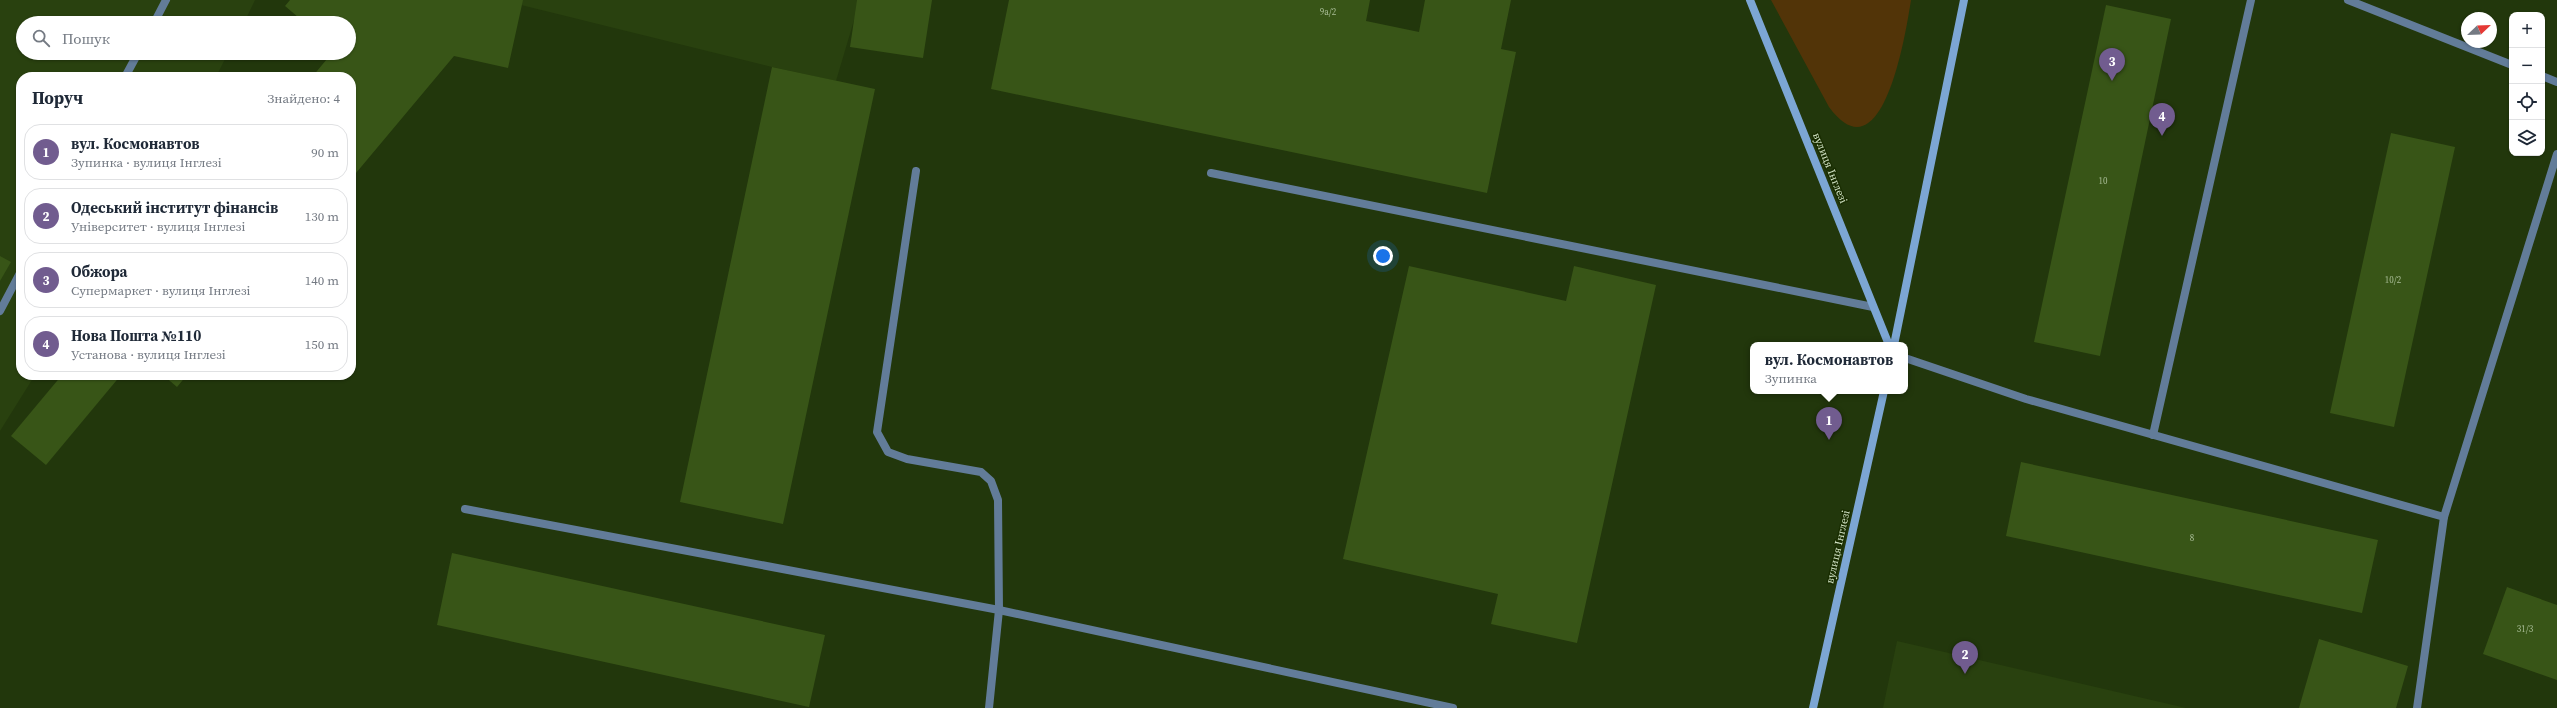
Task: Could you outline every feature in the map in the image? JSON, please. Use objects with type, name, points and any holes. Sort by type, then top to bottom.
[{"type":"main road","name":"вулиця Інглезі","points":[[1750,0],[1888,342]]},
{"type":"main road","points":[[1895,342],[1964,0]]},
{"type":"main road","name":"вулиця Інглезі","points":[[1813,708],[1883,394]]},
{"type":"lane","points":[[158,16],[166,0]]},
{"type":"lane","points":[[2152,435],[2251,0]]},
{"type":"lane","points":[[2348,0],[2509,63]]},
{"type":"lane","points":[[128,72],[134,60]]},
{"type":"lane","points":[[2545,77],[2557,82]]},
{"type":"lane","points":[[2417,708],[2444,517],[2557,154]]},
{"type":"lane","points":[[916,171],[877,432],[888,452],[906,458],[981,472],[991,481],[998,500],[999,610],[989,708]]},
{"type":"lane","points":[[1210,174],[1873,307]]},
{"type":"lane","points":[[0,311],[16,281]]},
{"type":"lane","points":[[1908,359],[2026,399],[2444,517]]},
{"type":"lane","points":[[465,509],[999,610],[1453,708]]},
{"type":"shaded area","points":[[0,0],[255,0],[247,16],[16,16],[16,60],[224,60],[218,72],[16,72],[16,380],[32,380],[0,431]]},
{"type":"shaded area","points":[[501,0],[860,0],[836,81],[772,67]]},
{"type":"shaded area","points":[[1771,0],[1911,0],[1904,40],[1888,93],[1877,114],[1864,126],[1848,125],[1829,107]]},
{"type":"shaded area","points":[[1897,641],[2186,708],[1883,708]]},
{"type":"building","points":[[290,0],[523,0],[508,68],[454,56],[356,173],[356,72],[316,72],[326,60],[356,60],[356,16],[297,16],[285,6]]},
{"type":"building","points":[[857,0],[932,0],[923,58],[850,47]]},
{"type":"building","points":[[1009,0],[1370,0],[1366,21],[1419,32],[1425,0],[1511,0],[1501,49],[1516,52],[1487,193],[991,89]]},
{"type":"building","points":[[2106,5],[2171,19],[2100,356],[2034,342]]},
{"type":"building","points":[[772,67],[875,89],[783,524],[680,502]]},
{"type":"building","points":[[2391,133],[2455,147],[2394,427],[2330,413]]},
{"type":"building","points":[[0,256],[11,262],[0,281]]},
{"type":"building","points":[[1409,266],[1566,301],[1574,266],[1656,285],[1577,643],[1491,624],[1498,594],[1343,559]]},
{"type":"building","points":[[58,380],[117,380],[46,465],[11,436]]},
{"type":"building","points":[[169,380],[183,380],[177,387]]},
{"type":"building","points":[[2021,462],[2378,540],[2362,613],[2006,536]]},
{"type":"building","points":[[452,553],[825,635],[809,707],[437,625]]},
{"type":"building","points":[[2507,587],[2557,605],[2557,680],[2483,654]]},
{"type":"building","points":[[2319,639],[2408,666],[2396,708],[2299,708]]},
{"type":"place","name":"Обжора","points":[[2112,81]]},
{"type":"place","name":"Нова Пошта №110","points":[[2162,136]]},
{"type":"place","name":"вул. Космонавтов","points":[[1829,440]]},
{"type":"place","name":"Одеський інститут фінансів","points":[[1965,674]]}]
